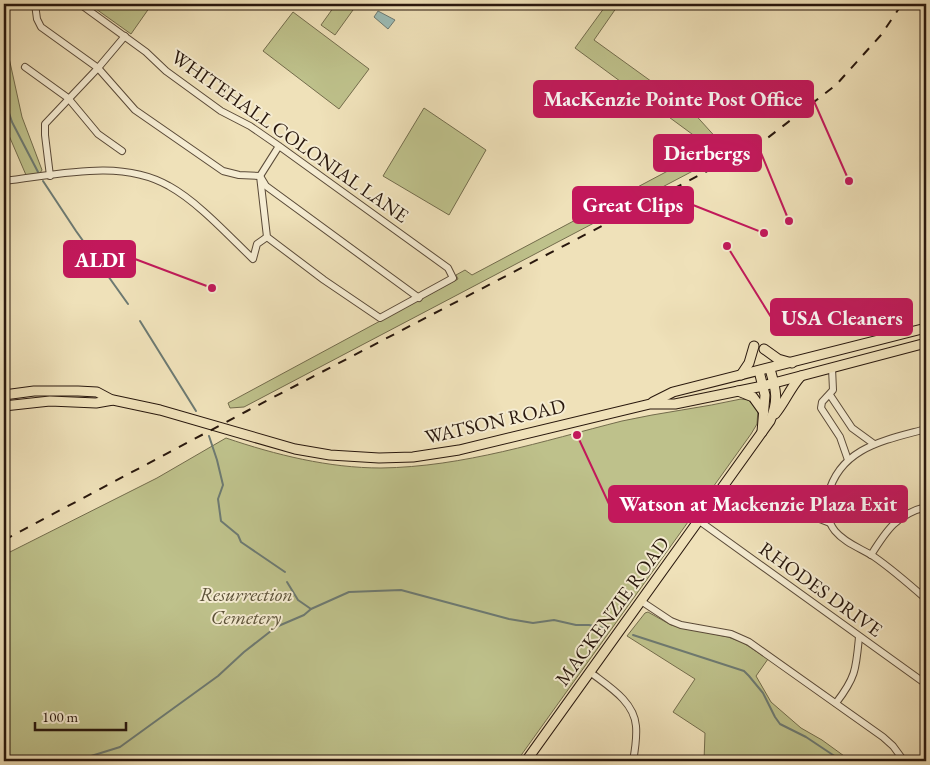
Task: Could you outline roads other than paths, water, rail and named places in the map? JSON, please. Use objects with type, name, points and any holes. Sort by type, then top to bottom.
[{"type":"main road","name":"WATSON ROAD","points":[[650,404],[673,392],[926,328]]},
{"type":"main road","name":"WATSON ROAD","points":[[4,395],[34,391],[97,392],[112,400],[160,410],[295,448],[330,455],[379,458],[412,457],[459,450],[650,404],[675,404],[763,386],[926,343]]},
{"type":"main road","points":[[741,375],[749,363],[754,346]]},
{"type":"main road","points":[[764,348],[778,359],[792,363]]},
{"type":"main road","name":"MACKENZIE ROAD","points":[[526,761],[770,420],[776,402],[774,382],[770,369]]},
{"type":"main road","points":[[759,371],[765,395],[762,432]]},
{"type":"main road","points":[[770,420],[782,406],[790,389],[801,376]]},
{"type":"main road","points":[[737,391],[753,397],[763,411]]},
{"type":"main road","name":"WATSON ROAD","points":[[4,406],[42,402],[96,403],[112,400]]},
{"type":"street","points":[[35,4],[37,19],[41,27],[98,68],[135,110],[223,171],[238,175],[260,176]]},
{"type":"street","name":"WHITEHALL COLONIAL LANE","points":[[80,4],[125,36],[166,71],[221,111],[250,126],[279,146],[448,268],[453,278],[420,298]]},
{"type":"street","points":[[50,176],[45,124],[98,68],[125,36]]},
{"type":"street","points":[[26,68],[68,98],[98,134],[122,151]]},
{"type":"street","points":[[260,176],[266,186],[420,298],[380,318],[324,280],[267,237],[260,176],[279,146]]},
{"type":"street","points":[[4,181],[120,170],[150,177],[170,186],[188,199],[253,259],[257,244],[267,237]]},
{"type":"street","points":[[832,368],[833,390],[822,402],[821,408],[840,437],[848,460]]},
{"type":"street","points":[[830,395],[852,428],[874,444]]},
{"type":"street","points":[[926,429],[874,444],[848,460],[836,476],[828,495],[826,512],[834,530],[842,538],[871,555],[926,599]]},
{"type":"street","points":[[828,495],[808,502],[807,510],[812,516],[830,522]]},
{"type":"street","points":[[871,555],[888,529],[901,517],[926,507]]},
{"type":"street","name":"RHODES DRIVE","points":[[698,520],[926,684]]},
{"type":"street","points":[[641,600],[671,621],[681,625],[731,634],[749,642],[883,736],[904,761]]},
{"type":"street","points":[[836,703],[845,691],[854,673],[859,637]]},
{"type":"street","points":[[590,672],[619,694],[633,713],[636,725],[633,761]]},
{"type":"water","points":[[378,11],[395,20],[388,29],[374,17]]},
{"type":"waterway","points":[[4,98],[12,122],[38,172]]},
{"type":"waterway","points":[[43,181],[128,304]]},
{"type":"waterway","points":[[140,321],[196,411]]},
{"type":"waterway","points":[[209,436],[223,485],[218,499],[221,521],[238,535],[241,542],[285,572]]},
{"type":"waterway","points":[[287,582],[298,600],[311,609]]},
{"type":"waterway","points":[[75,761],[120,747],[218,676],[244,652],[276,627],[349,592],[401,590],[509,619],[533,623],[554,620],[604,628]]},
{"type":"waterway","points":[[633,635],[744,671],[763,693],[780,724],[806,737],[842,761]]},
{"type":"railway","points":[[4,540],[761,143],[836,85],[881,35],[902,4]]},
{"type":"place","name":"MacKenzie Pointe Post Office","points":[[849,181]]},
{"type":"place","name":"Dierbergs","points":[[789,221]]},
{"type":"place","name":"Great Clips","points":[[764,233]]},
{"type":"place","name":"USA Cleaners","points":[[727,246]]},
{"type":"place","name":"ALDI","points":[[212,288]]},
{"type":"place","name":"Watson at Mackenzie Plaza Exit","points":[[577,435]]},
{"type":"park label","name":"Resurrection Cemetery","points":[[246,606]]}]
